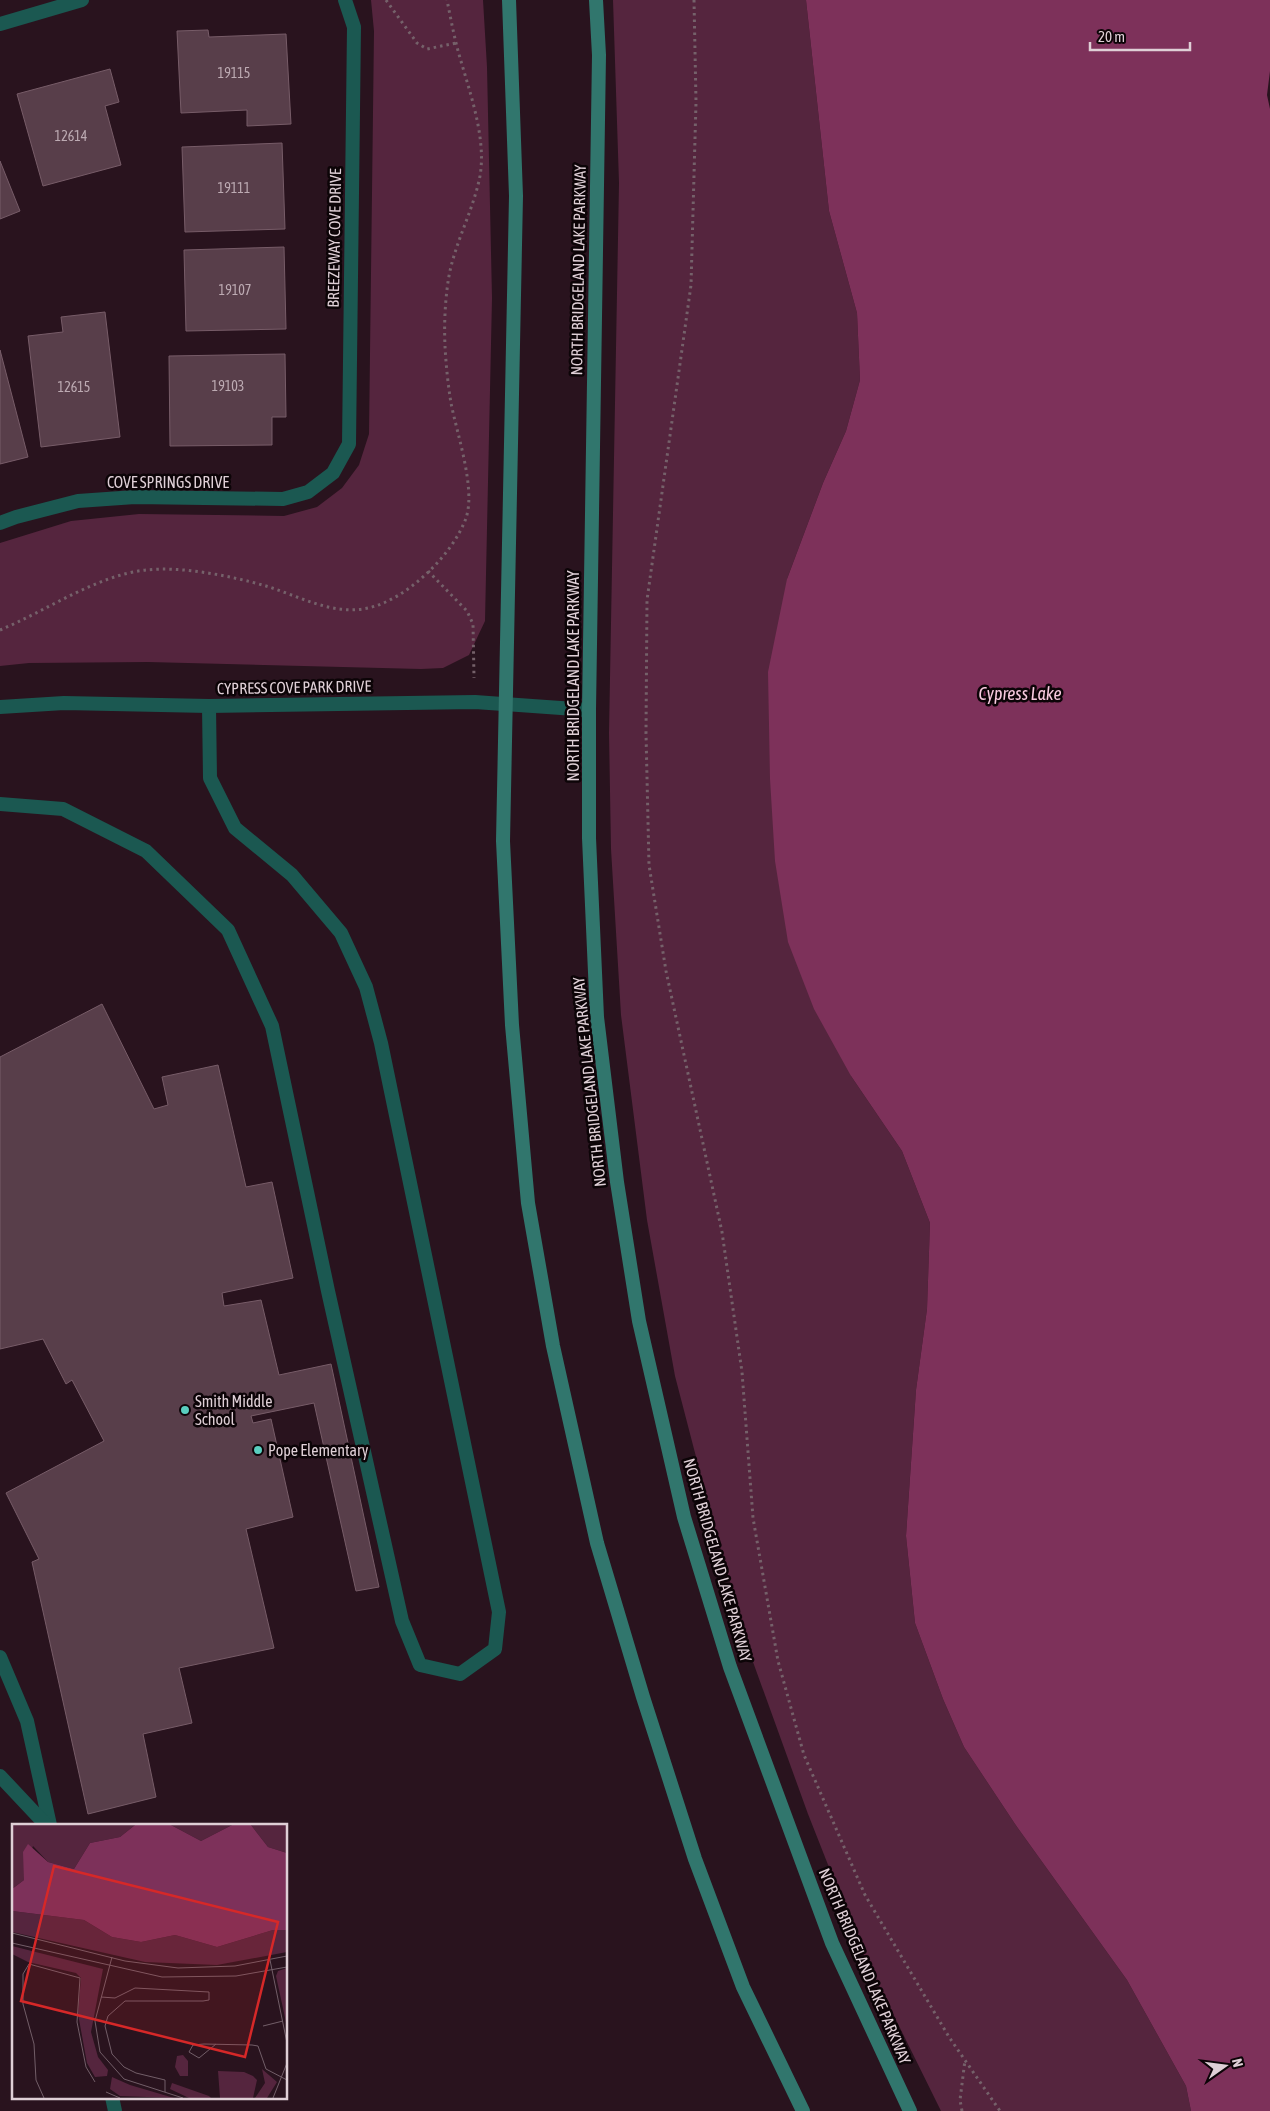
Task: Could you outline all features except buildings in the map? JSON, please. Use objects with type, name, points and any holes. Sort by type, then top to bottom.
[{"type":"main road","points":[[510,0],[516,196],[503,841],[512,1025],[528,1203],[553,1346],[597,1543],[651,1724],[696,1859],[744,1987],[803,2111]]},
{"type":"main road","name":"NORTH BRIDGELAND LAKE PARKWAY","points":[[596,0],[599,55],[589,710],[589,838],[597,1017],[617,1182],[640,1321],[671,1461],[684,1516],[730,1667],[832,1943],[910,2111]]},
{"type":"street","points":[[0,24],[82,0]]},
{"type":"street","name":"BREEZEWAY COVE DRIVE","points":[[333,473],[350,444],[354,27],[345,0]]},
{"type":"street","name":"COVE SPRINGS DRIVE","points":[[0,523],[78,501],[135,497],[283,499],[308,492],[333,473]]},
{"type":"street","name":"CYPRESS COVE PARK DRIVE","points":[[0,707],[64,703],[209,706],[475,702],[589,710]]},
{"type":"street","points":[[0,804],[63,809],[146,851],[228,930],[272,1026],[328,1291],[402,1621],[420,1665],[460,1674],[495,1649],[499,1612],[391,1089],[366,987],[340,933],[292,875],[234,828],[210,778],[209,706]]},
{"type":"street","points":[[0,1657],[27,1721],[48,1824]]},
{"type":"street","points":[[0,1776],[47,1824]]},
{"type":"street","points":[[112,2098],[115,2111]]},
{"type":"path","points":[[386,0],[417,43],[427,49],[456,42]]},
{"type":"path","points":[[694,0],[696,102],[691,285],[647,600],[646,733],[649,865],[666,971],[722,1232],[742,1372],[753,1518],[778,1661],[804,1755],[865,1895],[965,2059],[1000,2111]]},
{"type":"path","points":[[428,571],[467,612],[473,624],[475,702]]},
{"type":"path","points":[[962,2111],[960,2100],[965,2059]]},
{"type":"shaded area","points":[[371,0],[483,0],[487,67],[492,298],[485,621],[469,655],[443,668],[421,669],[148,662],[29,663],[0,666],[0,543],[71,521],[139,514],[284,516],[317,507],[342,488],[359,465],[369,434],[374,31]]},
{"type":"shaded area","points":[[613,0],[806,0],[829,211],[857,313],[860,380],[846,431],[823,483],[787,579],[851,1076],[902,1151],[930,1223],[927,1309],[916,1390],[906,1536],[915,1623],[943,1699],[964,1747],[1015,1824],[1127,1980],[1186,2086],[1191,2111],[941,2111],[862,1951],[808,1814],[753,1662],[714,1526],[675,1376],[647,1220],[621,1015],[611,849],[609,733],[619,183]]},
{"type":"water","name":"Cypress Lake","points":[[806,0],[1270,0],[1270,71],[1267,95],[1270,109],[1270,2111],[1191,2111],[1186,2086],[1127,1980],[1015,1824],[964,1747],[943,1699],[915,1623],[906,1536],[916,1390],[927,1309],[930,1223],[902,1151],[851,1076],[814,1009],[788,942],[775,861],[770,779],[768,672],[787,579],[823,483],[846,431],[860,380],[857,313],[829,211]]},
{"type":"place","name":"Smith Middle School","points":[[185,1410]]},
{"type":"place","name":"Pope Elementary","points":[[258,1450]]}]
